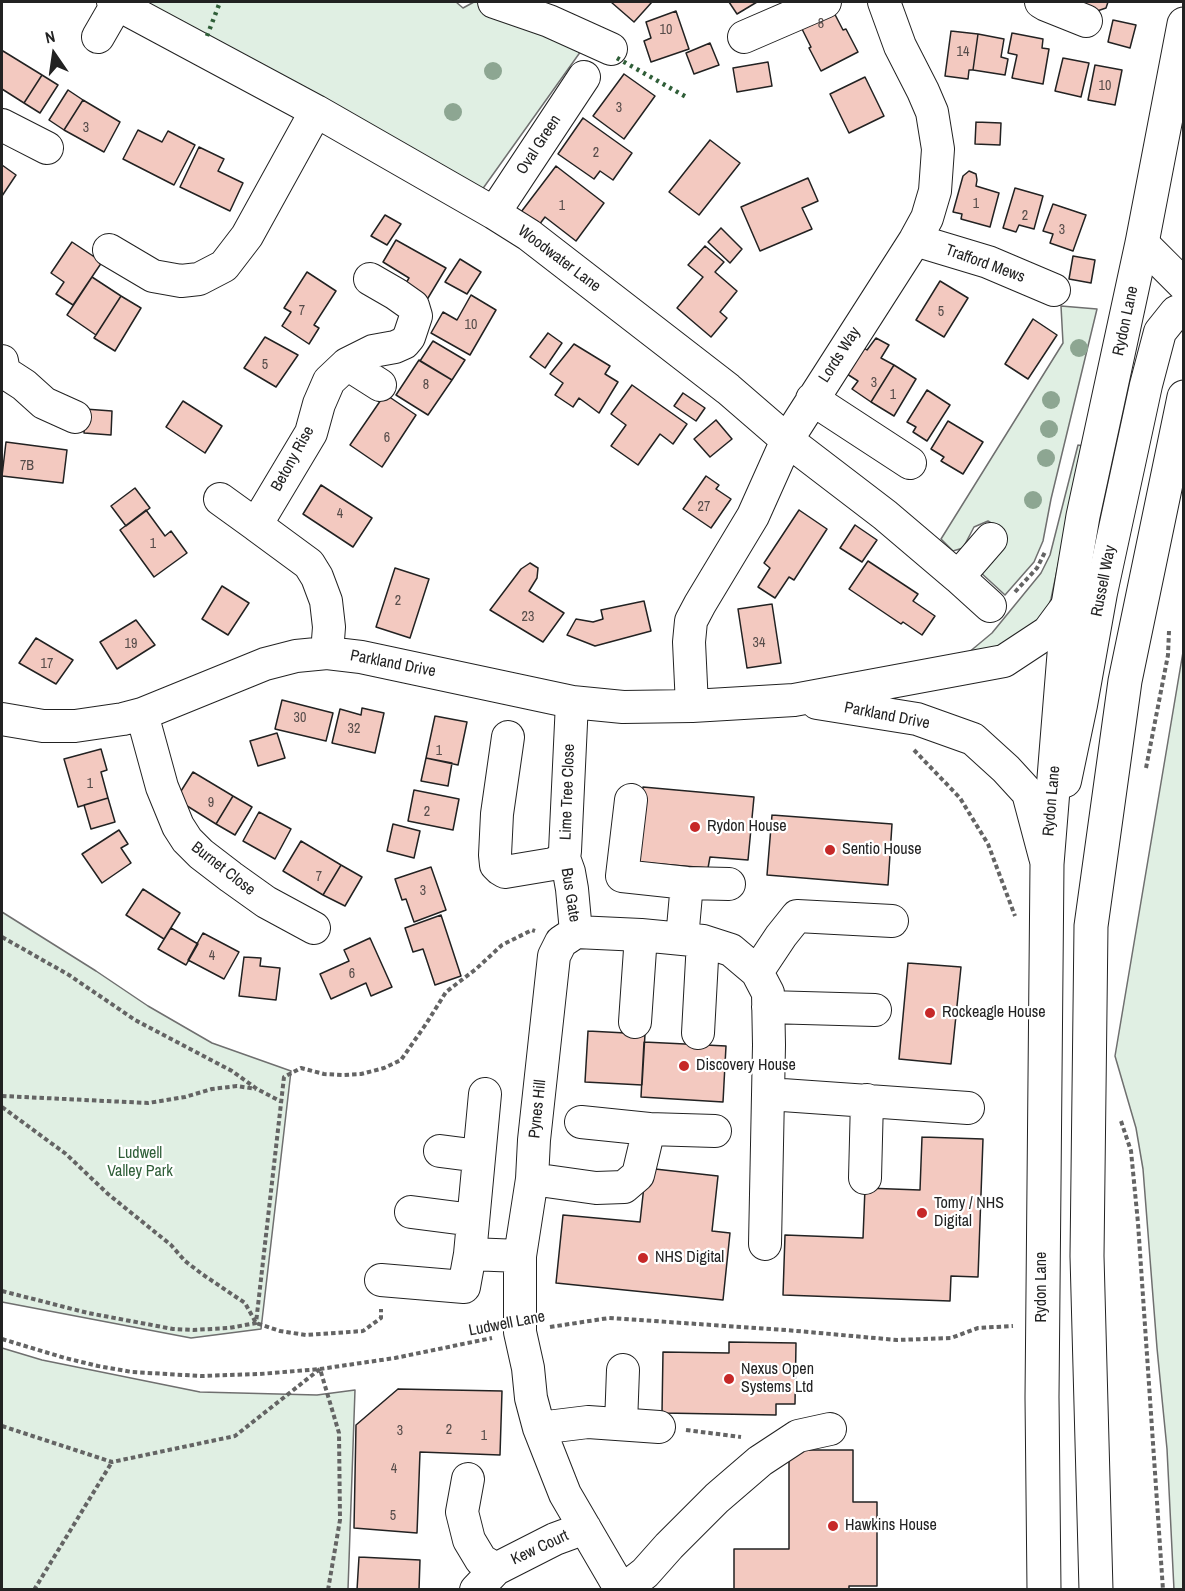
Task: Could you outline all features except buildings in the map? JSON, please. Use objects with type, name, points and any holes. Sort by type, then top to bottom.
[{"type":"main road","name":"Rydon Lane","points":[[1044,1590],[1042,1385],[1047,864],[1068,604],[1083,516],[1142,243],[1184,24]]},
{"type":"main road","points":[[1095,1590],[1088,1256],[1090,926],[1125,681],[1184,397]]},
{"type":"street","points":[[494,2],[549,21],[611,49]]},
{"type":"street","points":[[744,37],[825,2]]},
{"type":"street","name":"Lords Way","points":[[692,706],[689,642],[692,621],[700,604],[753,516],[787,440],[915,240],[927,218],[935,191],[938,149],[932,112],[900,46],[884,2]]},
{"type":"street","points":[[1041,2],[1086,21]]},
{"type":"street","name":"Woodwater Lane","points":[[98,37],[115,3],[316,111],[529,235],[710,375],[787,440],[885,516],[990,606]]},
{"type":"street","name":"Oval Green","points":[[494,213],[584,77]]},
{"type":"street","points":[[109,250],[153,276],[180,281],[199,279],[224,266],[247,236],[316,111]]},
{"type":"street","points":[[2,125],[47,148]]},
{"type":"street","name":"Trafford Mews","points":[[915,240],[988,262],[1054,290]]},
{"type":"street","points":[[1142,243],[1184,285]]},
{"type":"street","name":"Betony Rise","points":[[256,525],[311,433],[328,381],[347,364],[374,351],[395,347],[404,343],[409,337],[416,316],[413,306],[370,279]]},
{"type":"street","name":"Russell Way","points":[[1047,864],[1081,705],[1101,593],[1146,385],[1160,333],[1176,312],[1184,309]]},
{"type":"street","points":[[2,361],[4,372],[24,385],[44,403],[75,417]]},
{"type":"street","points":[[347,364],[380,385]]},
{"type":"street","points":[[812,399],[910,464]]},
{"type":"street","points":[[1157,522],[1184,477]]},
{"type":"street","points":[[220,499],[309,564],[317,577],[326,601],[329,627],[327,653]]},
{"type":"street","points":[[958,577],[991,538]]},
{"type":"street","name":"Parkland Drive","points":[[2,720],[43,726],[98,723],[141,714],[265,664],[296,656],[327,653],[361,657],[572,702],[623,707],[692,706],[794,700],[1004,661],[1048,632],[1068,604]]},
{"type":"street","name":"Parkland Drive","points":[[794,700],[917,719],[973,739],[1028,793],[1047,864]]},
{"type":"street","name":"Lime Tree Close","points":[[508,737],[497,814],[495,855],[496,865],[507,882],[564,858],[572,702]]},
{"type":"street","name":"Burnet Close","points":[[141,714],[162,787],[178,826],[187,840],[201,854],[266,902],[314,928]]},
{"type":"street","points":[[631,800],[622,876],[687,883],[729,884]]},
{"type":"street","name":"Bus Gate","points":[[564,858],[572,889],[568,937]]},
{"type":"street","points":[[687,883],[693,940],[698,1033]]},
{"type":"street","points":[[757,972],[797,916],[892,921]]},
{"type":"street","points":[[635,1022],[641,935]]},
{"type":"street","points":[[568,937],[641,935],[693,940],[731,950],[757,972],[768,993],[765,1244]]},
{"type":"street","name":"Pynes Hill","points":[[568,937],[554,956],[534,1140],[532,1179],[520,1256],[520,1332],[528,1368],[531,1398],[539,1428],[565,1494],[622,1590]]},
{"type":"street","points":[[768,1007],[875,1010]]},
{"type":"street","points":[[381,1280],[464,1287],[470,1254],[484,1094]]},
{"type":"street","points":[[768,1094],[968,1108]]},
{"type":"street","points":[[865,1178],[867,1100]]},
{"type":"street","points":[[581,1122],[649,1129],[715,1131]]},
{"type":"street","points":[[532,1179],[596,1188],[624,1187],[638,1175],[649,1129]]},
{"type":"street","points":[[440,1151],[479,1156]]},
{"type":"street","points":[[411,1212],[473,1220]]},
{"type":"street","points":[[470,1254],[520,1256]]},
{"type":"street","points":[[621,1424],[622,1370]]},
{"type":"street","points":[[539,1428],[588,1422],[659,1427]]},
{"type":"street","points":[[622,1590],[645,1573],[717,1498],[760,1461],[798,1436],[830,1429]]},
{"type":"street","name":"Kew Court","points":[[468,1479],[462,1512],[469,1540],[482,1560],[486,1579],[555,1539],[585,1528]]},
{"type":"path","points":[[1144,779],[1168,655],[1168,628]]},
{"type":"path","points":[[917,719],[914,750],[960,798],[988,844],[1016,920]]},
{"type":"path","points":[[256,1323],[284,1077],[301,1068],[324,1074],[361,1074],[384,1068],[401,1060],[446,992],[502,945],[532,930],[568,937]]},
{"type":"path","points":[[2,937],[69,975],[135,1020],[231,1071],[280,1101]]},
{"type":"path","points":[[2,1096],[148,1103],[185,1097],[212,1089],[237,1086],[257,1089]]},
{"type":"path","points":[[2,1107],[66,1154],[108,1194],[171,1245],[185,1261],[245,1304],[256,1323]]},
{"type":"path","points":[[1120,1119],[1131,1151],[1138,1223],[1163,1590]]},
{"type":"path","points":[[2,1291],[88,1313],[173,1329],[229,1328],[256,1323],[280,1331],[306,1335],[363,1331],[381,1317],[381,1280]]},
{"type":"path","name":"Ludwell Lane","points":[[2,1339],[65,1358],[132,1372],[201,1376],[320,1369],[395,1358],[520,1332],[609,1318],[808,1331],[897,1340],[951,1338],[978,1328],[1020,1326]]},
{"type":"path","points":[[2,1426],[112,1462],[235,1436],[320,1369],[339,1433],[340,1520],[328,1590]]},
{"type":"path","points":[[718,1434],[749,1437]]},
{"type":"path","points":[[34,1590],[112,1462]]},
{"type":"green space","points":[[143,2],[456,2],[463,8],[479,2],[581,51],[479,194]]},
{"type":"green space","points":[[1061,306],[1097,309],[1043,541],[1034,562],[1005,595],[979,571],[1006,541],[1004,531],[988,521],[974,527],[963,548],[953,551],[941,539],[1063,343]]},
{"type":"green space","points":[[1078,445],[1083,446],[1051,599],[1045,616],[1016,644],[962,658],[992,633],[1041,573],[1050,555]]},
{"type":"green space","points":[[1183,652],[1184,1589],[1174,1590],[1167,1449],[1143,1169],[1136,1128],[1115,1056]]},
{"type":"green space","name":"Ludwell Valley Park","points":[[2,912],[148,1006],[212,1043],[291,1071],[261,1329],[191,1338],[2,1302]]},
{"type":"green space","points":[[2,1348],[42,1360],[200,1392],[317,1395],[355,1390],[348,1589],[2,1589]]},
{"type":"hedge","points":[[207,36],[220,2]]},
{"type":"hedge","points":[[617,58],[688,98]]},
{"type":"place","name":"Rydon House","points":[[695,827]]},
{"type":"place","name":"Sentio House","points":[[830,850]]},
{"type":"place","name":"Rockeagle House","points":[[930,1013]]},
{"type":"place","name":"Discovery House","points":[[684,1066]]},
{"type":"place","name":"Tomy / NHS Digital","points":[[922,1213]]},
{"type":"place","name":"NHS Digital","points":[[643,1258]]},
{"type":"place","name":"Nexus Open Systems Ltd","points":[[729,1379]]},
{"type":"place","name":"Hawkins House","points":[[833,1526]]}]
